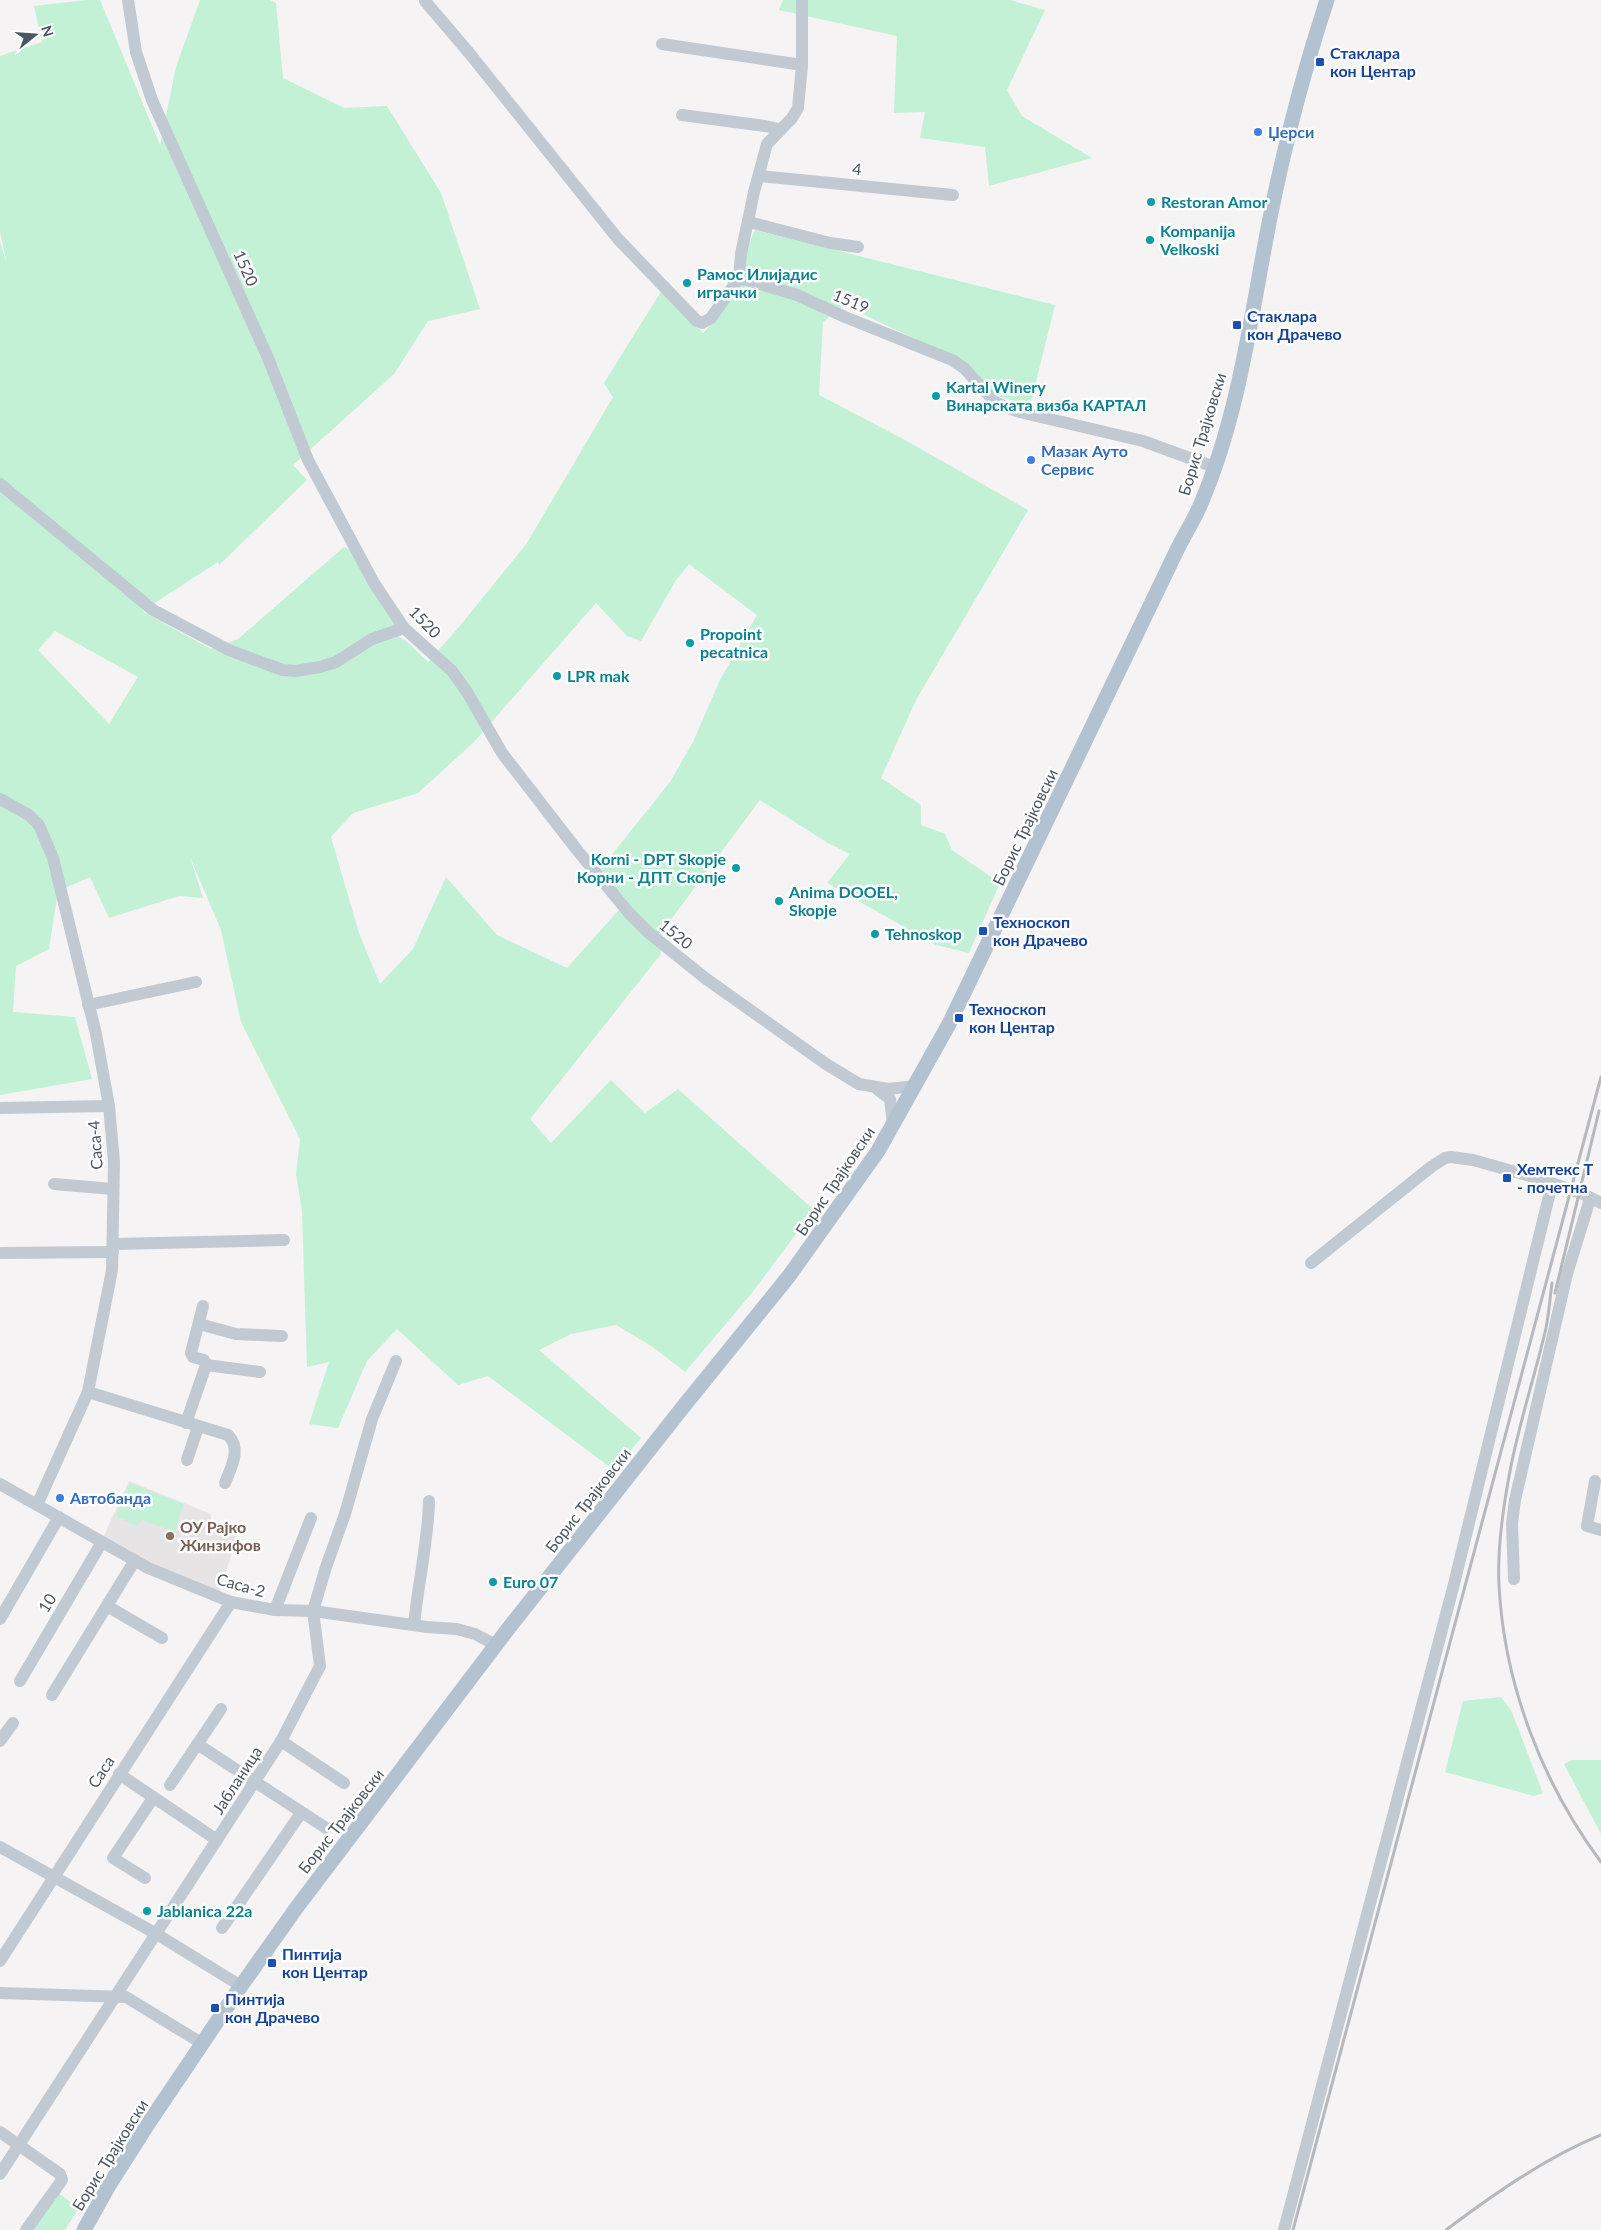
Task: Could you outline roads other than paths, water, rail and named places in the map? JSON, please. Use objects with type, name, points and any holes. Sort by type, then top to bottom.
[{"type":"main road","name":"Борис Трајковски","points":[[84,2230],[118,2171],[202,2044],[314,1883],[496,1645],[683,1407],[790,1276],[842,1205],[916,1086],[961,1000],[1201,502],[1214,467],[1231,408],[1247,338],[1269,221],[1299,90],[1327,0]]},
{"type":"street","name":"1520","points":[[128,0],[136,52],[152,100],[268,358],[308,460],[374,583],[404,628],[452,671],[467,692],[502,753],[582,856],[648,933],[705,978],[826,1064],[859,1084],[877,1089],[916,1086]]},
{"type":"street","points":[[424,1],[470,54],[618,239],[696,321],[702,323],[711,318],[739,278],[741,254],[767,144],[792,118],[798,108],[802,65],[802,0]]},
{"type":"street","points":[[662,44],[802,65]]},
{"type":"street","points":[[682,115],[765,126],[779,130]]},
{"type":"street","name":"4","points":[[759,176],[953,195]]},
{"type":"street","points":[[749,222],[830,243],[858,247]]},
{"type":"street","name":"1519","points":[[739,278],[797,295],[952,360],[964,368],[995,402],[1016,411],[1143,441],[1214,467]]},
{"type":"street","points":[[0,484],[152,610],[230,650],[266,664],[283,670],[295,671],[320,667],[336,662],[372,639],[404,628]]},
{"type":"street","name":"Саса-4","points":[[0,799],[29,815],[39,825],[45,835],[61,890],[96,1034],[109,1106],[114,1162],[112,1270],[88,1392],[37,1505]]},
{"type":"street","points":[[88,1005],[196,982]]},
{"type":"street","points":[[877,1089],[890,1099],[893,1116],[892,1127]]},
{"type":"street","points":[[0,1108],[109,1106]]},
{"type":"street","points":[[1311,1263],[1431,1167],[1445,1158],[1458,1157],[1473,1160],[1580,1193],[1595,1201],[1567,1274],[1515,1500],[1512,1523],[1514,1579]]},
{"type":"street","points":[[54,1184],[113,1189]]},
{"type":"street","points":[[1284,2230],[1452,1588],[1552,1184]]},
{"type":"street","points":[[0,1253],[284,1240]]},
{"type":"street","points":[[186,1460],[206,1365],[204,1360],[193,1356],[191,1353],[203,1306]]},
{"type":"street","points":[[199,1324],[236,1334],[282,1336]]},
{"type":"street","name":"Јабланица","points":[[0,2174],[281,1741],[320,1666],[313,1611],[345,1514],[372,1420],[396,1361]]},
{"type":"street","points":[[206,1365],[260,1372]]},
{"type":"street","points":[[88,1392],[228,1435],[234,1441],[236,1453],[225,1483]]},
{"type":"street","points":[[1595,1481],[1586,1526],[1601,1530]]},
{"type":"street","name":"Саса-2","points":[[0,1484],[148,1568],[231,1602],[275,1610],[313,1611],[457,1629],[475,1634],[496,1645]]},
{"type":"street","points":[[414,1625],[418,1587],[428,1537],[429,1501]]},
{"type":"street","points":[[0,1619],[59,1517]]},
{"type":"street","points":[[275,1610],[311,1518]]},
{"type":"street","name":"10","points":[[20,1681],[102,1542]]},
{"type":"street","points":[[52,1695],[135,1560]]},
{"type":"street","name":"Саса","points":[[0,1961],[231,1602]]},
{"type":"street","points":[[107,1606],[162,1638]]},
{"type":"street","points":[[170,1785],[221,1709]]},
{"type":"street","points":[[0,1741],[13,1723]]},
{"type":"street","points":[[281,1741],[344,1783]]},
{"type":"street","points":[[197,1744],[326,1828]]},
{"type":"street","points":[[119,1774],[217,1840]]},
{"type":"street","points":[[145,1878],[113,1858],[153,1798]]},
{"type":"street","points":[[222,1928],[301,1812]]},
{"type":"street","points":[[0,1847],[155,1933],[241,1986]]},
{"type":"street","points":[[0,1993],[126,1997],[202,2044]]},
{"type":"street","points":[[0,2132],[60,2174],[62,2180],[26,2230]]},
{"type":"railway","points":[[1293,2230],[1601,1077]]},
{"type":"railway","points":[[1555,1293],[1599,1111]]},
{"type":"railway","points":[[1552,1283],[1546,1328],[1507,1485],[1500,1542],[1499,1585],[1502,1622],[1518,1695],[1544,1766],[1561,1799],[1601,1862]]},
{"type":"railway","points":[[1446,2230],[1520,2178],[1560,2154],[1601,2135]]},
{"type":"place","name":"Стаклара кон Центар","points":[[1320,62]]},
{"type":"place","name":"Џерси","points":[[1258,132]]},
{"type":"place","name":"Restoran Amor","points":[[1151,202]]},
{"type":"place","name":"Kompanija Velkoski","points":[[1150,240]]},
{"type":"place","name":"Рамос Илијадис играчки","points":[[687,283]]},
{"type":"place","name":"Стаклара кон Драчево","points":[[1237,325]]},
{"type":"place","name":"Kartal Winery Винарската визба КАРТАЛ","points":[[936,396]]},
{"type":"place","name":"Мазак Ауто Сервис","points":[[1031,460]]},
{"type":"place","name":"Propoint pecatnica","points":[[690,643]]},
{"type":"place","name":"LPR mak","points":[[557,676]]},
{"type":"place","name":"Korni - DPT Skopje Корни - ДПТ Скопје","points":[[736,868]]},
{"type":"place","name":"Anima DOOEL, Skopje","points":[[779,901]]},
{"type":"place","name":"Техноскоп кон Драчево","points":[[983,931]]},
{"type":"place","name":"Tehnoskop","points":[[875,934]]},
{"type":"place","name":"Техноскоп кон Центар","points":[[959,1018]]},
{"type":"place","name":"Хемтекс Т - почетна","points":[[1507,1178]]},
{"type":"place","name":"Автобанда","points":[[60,1498]]},
{"type":"place","name":"ОУ Рајко Жинзифов","points":[[170,1536]]},
{"type":"place","name":"Euro 07","points":[[493,1582]]},
{"type":"place","name":"Jablanica 22a","points":[[147,1911]]},
{"type":"place","name":"Пинтија кон Центар","points":[[272,1963]]},
{"type":"place","name":"Пинтија кон Драчево","points":[[215,2008]]}]
